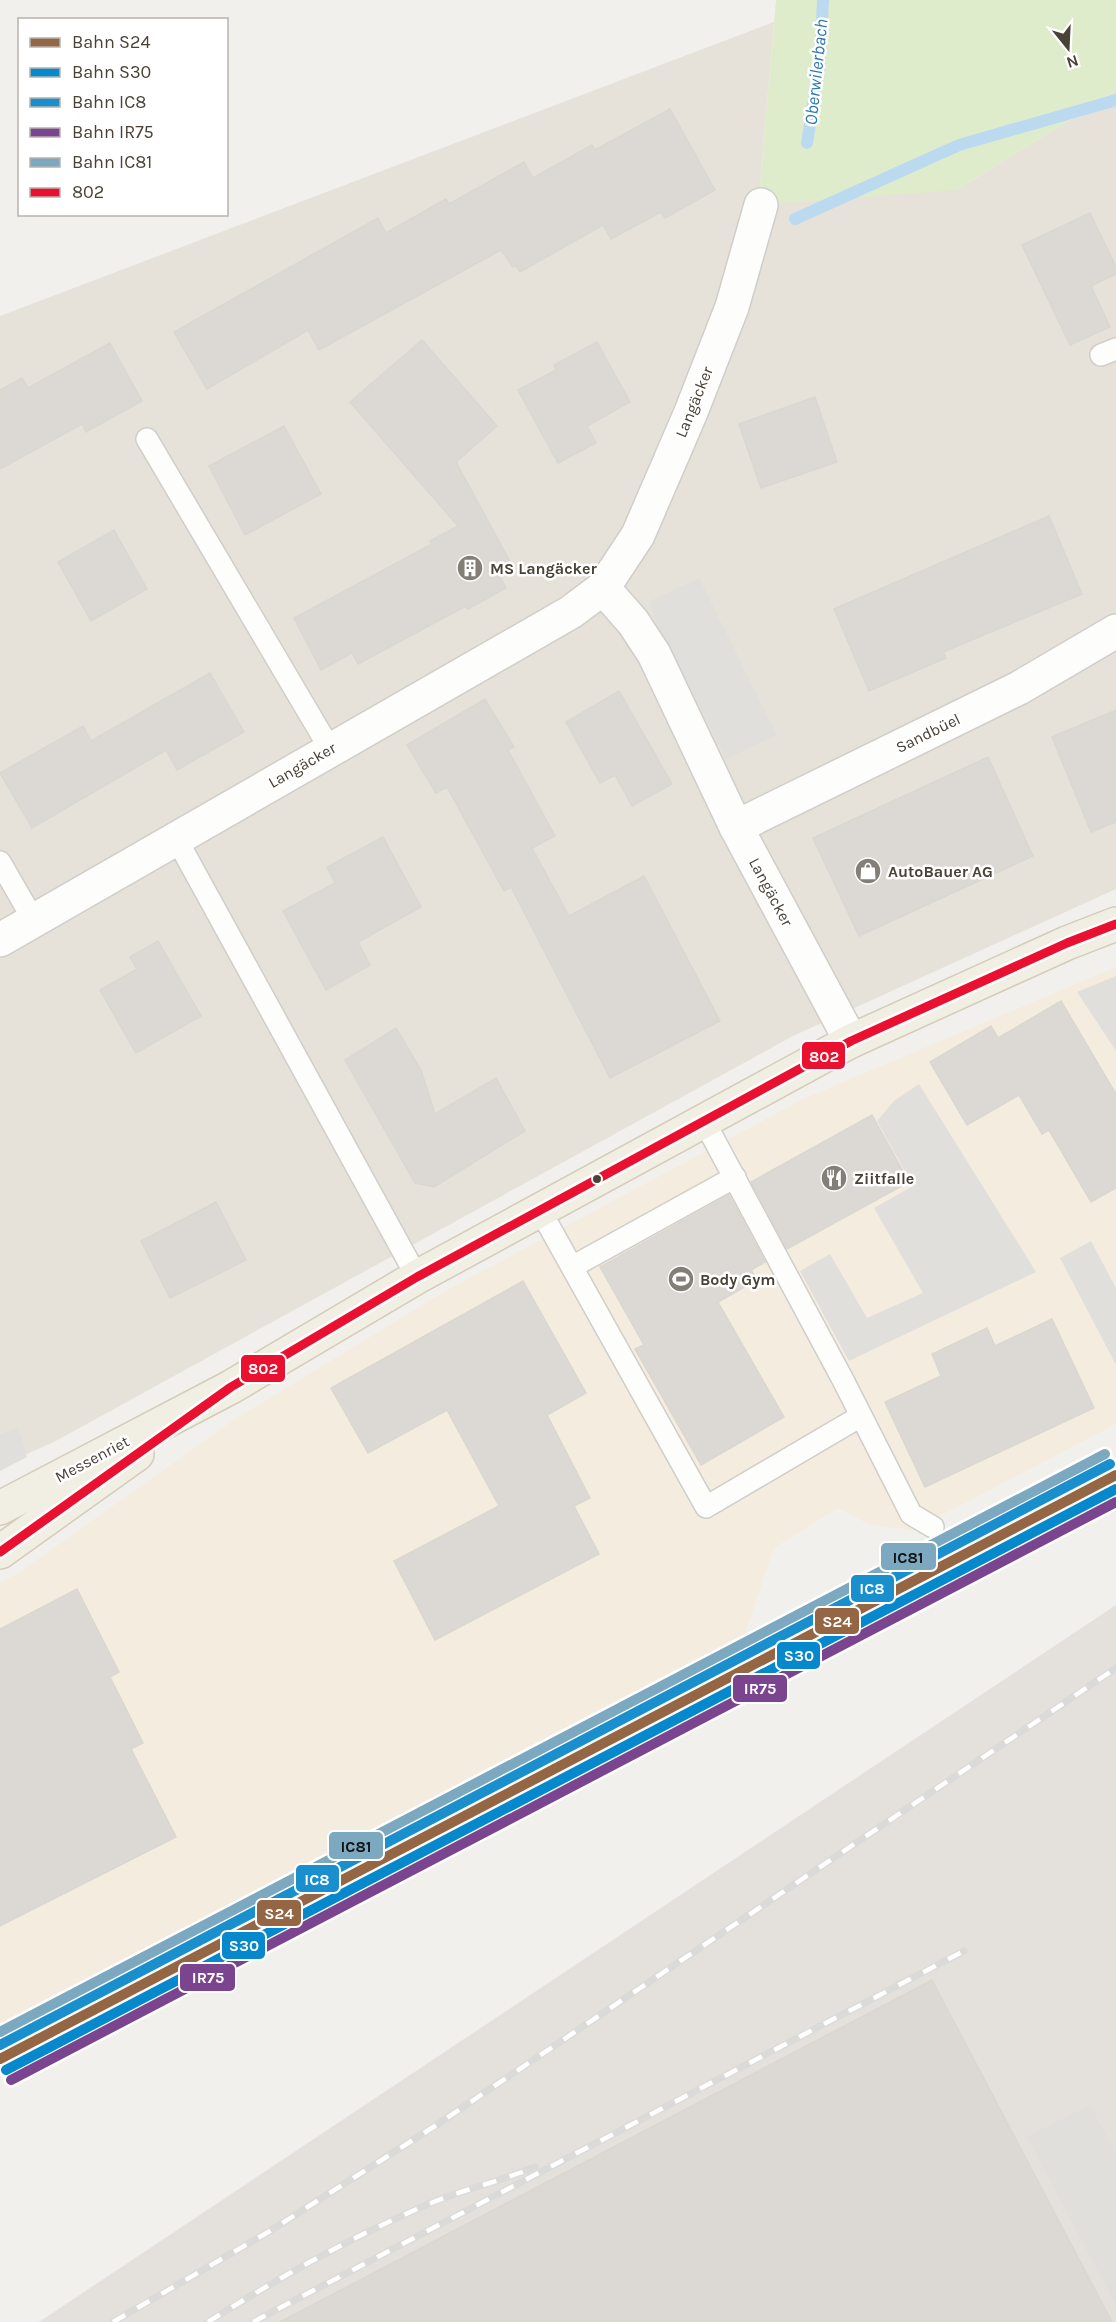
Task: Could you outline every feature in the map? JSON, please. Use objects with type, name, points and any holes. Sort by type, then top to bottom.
[{"type":"main road","name":"Messenriet","points":[[8,1503],[231,1387],[417,1277],[851,1041],[1067,943],[1116,924]]},
{"type":"main road","name":"Messenriet","points":[[0,1552],[231,1387]]},
{"type":"main road","name":"Messenriet","points":[[8,1503],[33,1503],[40,1516],[37,1527]]},
{"type":"street","name":"Langäcker","points":[[0,940],[571,612],[603,588],[638,535],[690,412],[732,306],[760,205]]},
{"type":"street","name":"Langäcker","points":[[603,588],[633,622],[654,654],[736,827],[851,1041]]},
{"type":"street","name":"Sandbüel","points":[[736,827],[1019,688],[1116,631]]},
{"type":"lane","points":[[147,440],[330,749]]},
{"type":"lane","points":[[176,838],[417,1277]]},
{"type":"lane","points":[[0,862],[34,921]]},
{"type":"lane","points":[[704,1121],[843,1380],[911,1514],[933,1527]]},
{"type":"lane","points":[[572,1267],[735,1177]]},
{"type":"lane","points":[[540,1210],[706,1507],[861,1416]]},
{"type":"shaded area","points":[[774,22],[760,182],[957,190],[1116,91],[1116,889],[793,1036],[54,1442],[0,1466],[0,316]]},
{"type":"shaded area","points":[[699,578],[777,735],[726,759],[653,615],[650,601]]},
{"type":"shaded area","points":[[1116,967],[1116,1424],[913,1530],[870,1525],[838,1508],[774,1548],[744,1637],[0,2027],[0,1583],[17,1574],[232,1421],[447,1290],[805,1098]]},
{"type":"shaded area","points":[[1116,976],[1116,1051],[1077,992]]},
{"type":"shaded area","points":[[919,1084],[1036,1272],[849,1361],[800,1271],[830,1254],[867,1318],[923,1293],[874,1208],[913,1186],[877,1121],[894,1101]]},
{"type":"shaded area","points":[[1091,1241],[1116,1288],[1116,1365],[1060,1258]]},
{"type":"shaded area","points":[[18,1428],[27,1457],[0,1471],[0,1434]]},
{"type":"shaded area","points":[[1116,1605],[1116,2322],[39,2322]]},
{"type":"shaded area","points":[[1090,2105],[1116,2154],[1116,2305],[1027,2137]]},
{"type":"green space","points":[[776,0],[1116,0],[1116,91],[957,190],[761,205],[760,182]]},
{"type":"building","points":[[670,109],[715,190],[665,218],[661,212],[611,239],[603,225],[520,272],[516,266],[513,267],[501,250],[319,350],[308,330],[207,389],[174,332],[378,218],[386,233],[446,199],[449,204],[524,162],[533,178],[592,145],[595,150]]},
{"type":"building","points":[[1090,213],[1116,267],[1116,274],[1091,286],[1110,327],[1070,345],[1022,245]]},
{"type":"building","points":[[422,340],[497,426],[456,462],[513,567],[501,575],[496,569],[506,588],[468,609],[466,606],[358,664],[352,653],[321,670],[294,618],[432,544],[430,541],[458,526],[350,402]]},
{"type":"building","points":[[597,342],[630,402],[587,426],[596,443],[558,463],[518,390],[556,370],[554,365]]},
{"type":"building","points":[[110,343],[142,401],[86,432],[82,424],[0,469],[0,390],[22,378],[28,388]]},
{"type":"building","points":[[815,397],[837,462],[761,488],[739,424]]},
{"type":"building","points":[[284,426],[321,494],[245,535],[209,466]]},
{"type":"building","points":[[1049,516],[1082,594],[943,652],[946,658],[869,691],[834,609]]},
{"type":"building","points":[[114,530],[147,589],[91,621],[58,562]]},
{"type":"building","points":[[210,673],[244,732],[177,770],[166,750],[32,828],[0,773],[83,726],[91,741]]},
{"type":"building","points":[[619,691],[672,784],[632,806],[615,775],[600,783],[566,722]]},
{"type":"building","points":[[485,699],[514,747],[508,750],[555,836],[532,848],[569,916],[644,876],[720,1021],[610,1078],[511,887],[504,891],[447,787],[436,793],[407,745]]},
{"type":"building","points":[[1116,710],[1116,822],[1091,832],[1052,737]]},
{"type":"building","points":[[988,757],[1033,856],[859,936],[813,838]]},
{"type":"building","points":[[383,837],[421,907],[358,942],[370,965],[326,990],[283,911],[335,883],[327,867]]},
{"type":"building","points":[[158,941],[201,1016],[136,1053],[100,990],[137,969],[130,957]]},
{"type":"building","points":[[1061,1001],[1116,1094],[1116,1188],[1091,1202],[1049,1130],[1042,1134],[1019,1095],[967,1125],[930,1062],[991,1026],[998,1038]]},
{"type":"building","points":[[396,1028],[421,1070],[435,1114],[496,1078],[525,1131],[434,1187],[415,1183],[345,1060]]},
{"type":"building","points":[[872,1115],[909,1182],[787,1249],[751,1182]]},
{"type":"building","points":[[729,1195],[765,1262],[751,1270],[757,1280],[718,1302],[784,1417],[701,1465],[635,1349],[644,1345],[600,1267]]},
{"type":"building","points":[[216,1202],[246,1260],[170,1298],[141,1241]]},
{"type":"building","points":[[523,1281],[586,1393],[547,1415],[590,1498],[574,1506],[599,1554],[435,1640],[394,1561],[499,1506],[447,1410],[368,1453],[331,1388]]},
{"type":"building","points":[[1052,1319],[1094,1408],[925,1487],[885,1402],[941,1376],[932,1354],[987,1328],[995,1346]]},
{"type":"building","points":[[77,1589],[119,1672],[110,1677],[143,1743],[131,1749],[176,1837],[0,1926],[0,1629]]},
{"type":"building","points":[[932,1980],[1112,2322],[280,2322]]},
{"type":"waterway","name":"Oberwilerbach","points":[[807,143],[820,61],[823,0]]},
{"type":"waterway","points":[[795,219],[959,145],[1116,100]]},
{"type":"railway","points":[[113,2322],[270,2231],[435,2126],[1116,1668]]},
{"type":"railway","points":[[253,2322],[964,1951]]},
{"type":"railway","points":[[208,2322],[290,2273],[373,2229],[444,2198],[535,2167]]},
{"type":"rail line","name":"IC81","points":[[0,2032],[1105,1454]]},
{"type":"rail line","name":"IC8","points":[[0,2045],[1110,1464]]},
{"type":"rail line","name":"S24","points":[[0,2059],[1116,1475]]},
{"type":"rail line","name":"S30","points":[[6,2070],[1116,1489]]},
{"type":"rail line","name":"IR75","points":[[11,2080],[1116,1502]]},
{"type":"transit line","name":"802","points":[[0,1552],[231,1387],[417,1277],[851,1041],[1067,943],[1116,924]]},
{"type":"place","name":"MS Langäcker","points":[[470,568]]},
{"type":"place","name":"AutoBauer AG","points":[[868,871]]},
{"type":"place","name":"Ziitfalle","points":[[834,1178]]},
{"type":"place","name":"Body Gym","points":[[681,1279]]}]
